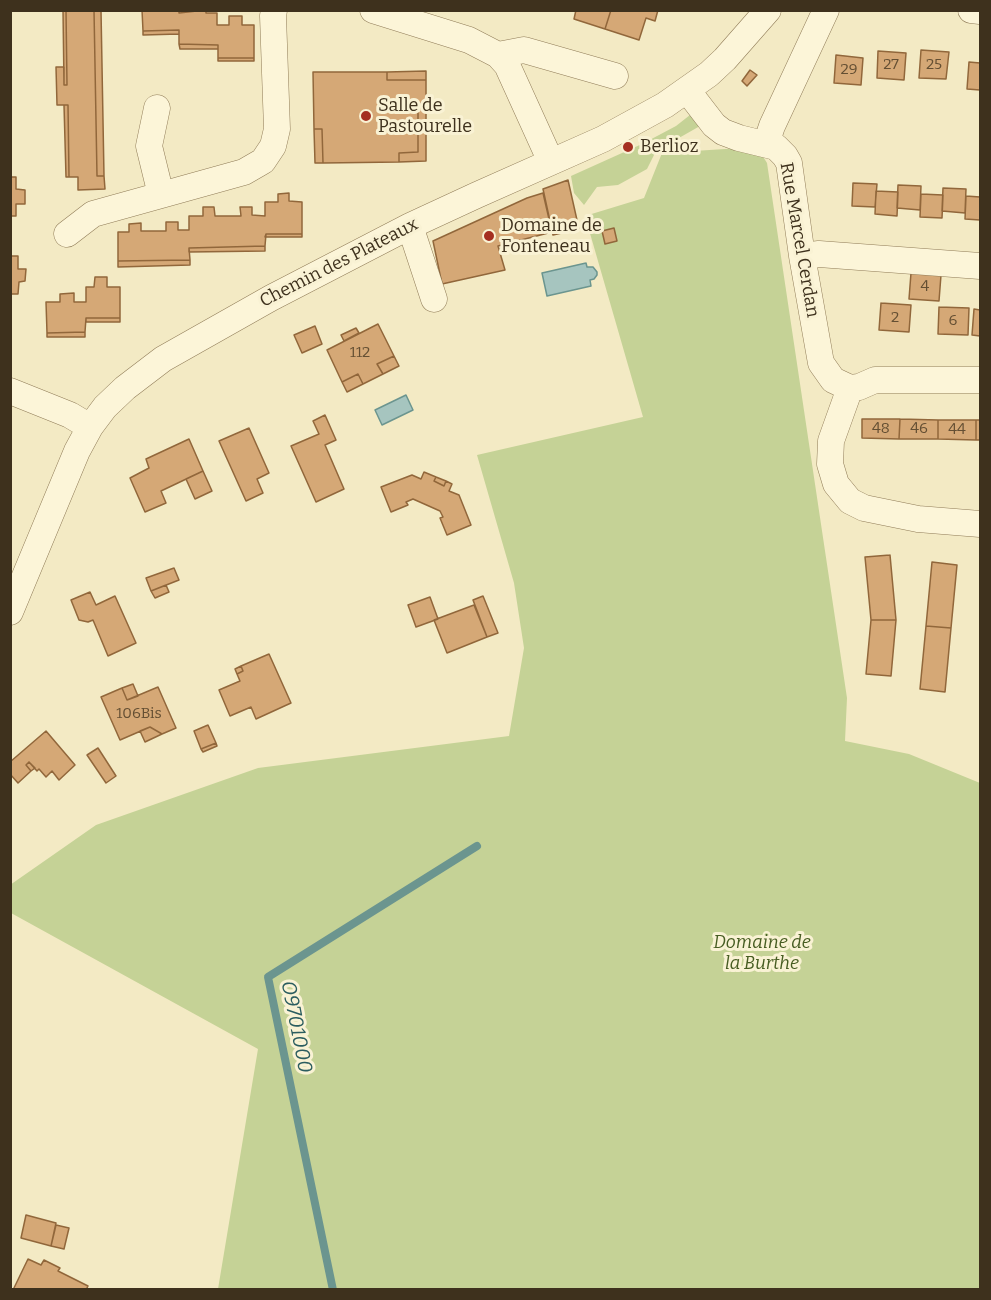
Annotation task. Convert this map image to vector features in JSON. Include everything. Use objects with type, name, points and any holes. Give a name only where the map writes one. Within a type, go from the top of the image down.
[{"type":"street","points":[[67,234],[93,214],[244,172],[263,161],[273,146],[277,129],[274,10]]},
{"type":"street","points":[[373,10],[470,40],[498,55],[507,65],[550,162]]},
{"type":"street","name":"Chemin des Plateaux","points":[[10,612],[69,470],[90,427],[105,406],[125,388],[163,359],[271,298],[410,226],[603,139],[665,105],[709,74],[768,10]]},
{"type":"street","points":[[766,144],[772,126],[826,10]]},
{"type":"street","points":[[971,10],[981,11]]},
{"type":"street","points":[[498,55],[524,50],[615,76]]},
{"type":"street","name":"Rue Marcel Cerdan","points":[[687,90],[714,125],[723,132],[776,147],[789,163],[802,256],[821,363],[833,380],[876,397],[981,398]]},
{"type":"street","points":[[157,108],[149,146],[161,195]]},
{"type":"street","points":[[410,226],[434,299]]},
{"type":"street","points":[[802,256],[819,254],[981,266]]},
{"type":"street","points":[[981,381],[875,380],[855,388],[831,441],[830,464],[836,484],[850,501],[864,508],[918,519],[981,524]]},
{"type":"street","points":[[10,392],[70,415],[90,427]]},
{"type":"green space","points":[[690,115],[700,126],[656,151],[647,169],[618,185],[597,187],[584,205],[574,193],[571,176],[642,144],[676,126]]},
{"type":"green space","name":"Domaine de la Burthe","points":[[757,147],[767,163],[847,698],[845,741],[909,754],[980,783],[980,1289],[218,1289],[258,1049],[11,913],[10,885],[96,825],[258,768],[509,736],[524,648],[514,583],[477,455],[643,417],[585,216],[644,198],[662,153]]},
{"type":"water","points":[[586,263],[587,267],[593,267],[597,272],[594,279],[590,280],[591,286],[547,296],[542,273]]},
{"type":"water","points":[[406,395],[413,410],[382,425],[375,410]]},
{"type":"building","points":[[63,10],[66,10],[67,85],[64,85]]},
{"type":"building","points":[[66,10],[94,10],[97,176],[104,176],[105,189],[78,190],[78,177],[69,177],[68,105],[57,105],[56,67],[64,67],[64,85],[67,85]]},
{"type":"building","points":[[94,10],[101,10],[104,176],[97,176]]},
{"type":"building","points":[[142,10],[179,10],[179,13],[206,10],[206,13],[217,13],[217,25],[229,25],[229,16],[242,16],[242,25],[254,25],[254,58],[218,58],[218,45],[179,44],[179,30],[143,31]]},
{"type":"building","points":[[576,10],[611,10],[605,29],[574,19]]},
{"type":"building","points":[[611,10],[658,10],[655,21],[646,18],[639,40],[605,29]]},
{"type":"building","points":[[179,30],[179,34],[143,35],[143,31]]},
{"type":"building","points":[[179,44],[218,45],[218,49],[180,49]]},
{"type":"building","points":[[921,50],[949,52],[946,79],[919,78]]},
{"type":"building","points":[[878,51],[906,53],[904,80],[877,78]]},
{"type":"building","points":[[836,55],[863,58],[861,85],[834,83]]},
{"type":"building","points":[[218,58],[254,58],[254,61],[218,61]]},
{"type":"building","points":[[969,62],[980,63],[980,90],[967,89]]},
{"type":"building","points":[[750,70],[757,75],[747,86],[742,81]]},
{"type":"building","points":[[426,71],[426,80],[387,80],[387,72]]},
{"type":"building","name":"Salle de Pastourelle","points":[[313,72],[387,72],[387,80],[426,80],[426,103],[418,103],[418,152],[399,153],[399,162],[323,163],[322,129],[314,129]]},
{"type":"building","points":[[418,103],[426,103],[426,161],[399,162],[399,153],[418,152]]},
{"type":"building","points":[[64,105],[68,105],[69,177],[66,177]]},
{"type":"building","points":[[314,129],[322,129],[323,163],[315,163]]},
{"type":"building","points":[[10,177],[16,177],[16,189],[25,190],[25,204],[16,204],[16,216],[10,216]]},
{"type":"building","points":[[568,180],[579,229],[553,235],[543,189]]},
{"type":"building","points":[[853,183],[877,184],[875,207],[852,206]]},
{"type":"building","points":[[898,185],[921,186],[920,210],[897,208]]},
{"type":"building","points":[[943,188],[966,189],[965,213],[942,211]]},
{"type":"building","points":[[876,191],[898,192],[897,216],[875,214]]},
{"type":"building","points":[[289,193],[289,201],[302,202],[302,234],[266,234],[265,246],[189,248],[190,260],[118,261],[118,232],[129,232],[129,224],[141,223],[141,231],[166,231],[166,222],[178,222],[178,230],[189,230],[189,216],[203,216],[203,207],[214,207],[215,216],[241,216],[240,207],[252,207],[252,215],[265,216],[265,202],[278,202],[278,194]]},
{"type":"building","name":"Domaine de Fonteneau","points":[[543,193],[552,232],[498,246],[505,270],[442,284],[433,241],[527,198]]},
{"type":"building","points":[[921,194],[943,195],[942,218],[920,217]]},
{"type":"building","points":[[966,196],[980,197],[980,220],[965,219]]},
{"type":"building","points":[[614,228],[617,241],[605,244],[602,231]]},
{"type":"building","points":[[266,234],[302,234],[302,237],[265,237]]},
{"type":"building","points":[[265,246],[265,251],[189,252],[189,248]]},
{"type":"building","points":[[10,256],[18,256],[18,269],[26,269],[25,281],[19,282],[18,294],[10,294]]},
{"type":"building","points":[[190,260],[190,265],[118,267],[118,261]]},
{"type":"building","points":[[911,273],[941,275],[939,301],[909,299]]},
{"type":"building","points":[[95,277],[107,277],[107,287],[120,287],[120,318],[86,318],[85,332],[47,333],[46,302],[60,302],[60,294],[74,293],[74,302],[86,302],[86,287],[94,287]]},
{"type":"building","points":[[881,303],[911,305],[909,332],[879,330]]},
{"type":"building","points":[[939,307],[969,308],[968,335],[938,334]]},
{"type":"building","points":[[974,309],[980,310],[980,336],[972,335]]},
{"type":"building","points":[[86,318],[120,318],[120,322],[86,322]]},
{"type":"building","points":[[378,324],[394,356],[377,364],[383,374],[363,384],[358,374],[342,382],[327,350]]},
{"type":"building","points":[[315,326],[322,344],[302,353],[294,335]]},
{"type":"building","points":[[356,328],[359,333],[344,341],[341,335]]},
{"type":"building","points":[[85,332],[85,337],[47,337],[47,333]]},
{"type":"building","points":[[394,356],[399,366],[383,374],[377,364]]},
{"type":"building","points":[[358,374],[363,384],[347,392],[342,382]]},
{"type":"building","points":[[325,415],[336,440],[325,445],[344,489],[316,502],[291,446],[319,434],[313,421]]},
{"type":"building","points":[[862,419],[900,419],[899,439],[862,438]]},
{"type":"building","points":[[900,419],[938,420],[938,439],[899,439]]},
{"type":"building","points":[[938,420],[976,420],[976,440],[938,439]]},
{"type":"building","points":[[976,420],[980,420],[980,440],[976,440]]},
{"type":"building","points":[[249,428],[269,473],[257,479],[263,493],[246,501],[219,441]]},
{"type":"building","points":[[189,439],[203,471],[161,491],[166,503],[145,512],[130,478],[149,468],[146,459]]},
{"type":"building","points":[[203,471],[212,491],[195,499],[186,479]]},
{"type":"building","points":[[424,472],[436,477],[434,481],[444,486],[446,481],[452,484],[449,491],[459,495],[471,525],[447,535],[440,518],[443,517],[440,511],[413,499],[406,502],[408,505],[391,512],[381,487],[412,475],[421,479]]},
{"type":"building","points":[[436,477],[446,481],[444,486],[434,481]]},
{"type":"building","points":[[890,555],[896,620],[871,620],[865,557]]},
{"type":"building","points":[[932,562],[957,565],[951,628],[926,626]]},
{"type":"building","points":[[174,568],[179,580],[151,591],[146,578]]},
{"type":"building","points":[[166,585],[169,592],[155,598],[151,591]]},
{"type":"building","points":[[90,592],[96,605],[115,596],[136,643],[108,656],[93,620],[88,622],[79,620],[71,600]]},
{"type":"building","points":[[483,596],[498,633],[487,637],[473,600]]},
{"type":"building","points":[[430,597],[438,619],[416,627],[408,605]]},
{"type":"building","points":[[474,605],[487,637],[447,653],[434,620]]},
{"type":"building","points":[[871,620],[896,620],[891,676],[866,674]]},
{"type":"building","points":[[926,626],[951,628],[945,692],[920,689]]},
{"type":"building","points":[[269,654],[291,703],[256,719],[251,707],[230,716],[219,690],[240,681],[237,674],[243,671],[241,666]]},
{"type":"building","points":[[241,666],[243,671],[237,674],[235,669]]},
{"type":"building","points":[[133,684],[138,696],[127,700],[122,688]]},
{"type":"building","points":[[158,687],[176,728],[162,734],[150,727],[120,740],[101,697],[122,688],[127,700]]},
{"type":"building","points":[[208,725],[216,743],[201,749],[194,731]]},
{"type":"building","points":[[150,727],[162,734],[145,742],[140,731]]},
{"type":"building","points":[[46,731],[75,765],[59,780],[52,771],[46,777],[29,762],[26,765],[31,771],[18,783],[10,774],[10,762]]},
{"type":"building","points":[[216,743],[217,746],[203,752],[201,749]]},
{"type":"building","points":[[98,748],[116,776],[106,783],[87,755]]},
{"type":"building","points":[[29,762],[35,768],[31,771],[26,765]]},
{"type":"building","points":[[26,1215],[56,1223],[51,1246],[21,1238]]},
{"type":"building","points":[[56,1225],[69,1228],[64,1249],[51,1246]]},
{"type":"building","points":[[28,1259],[41,1265],[44,1260],[60,1268],[58,1271],[88,1286],[86,1290],[13,1290]]},
{"type":"waterway","name":"O9701000","points":[[333,1290],[268,977],[477,846]]},
{"type":"place","name":"Salle de Pastourelle","points":[[366,116]]},
{"type":"place","name":"Berlioz","points":[[628,147]]},
{"type":"place","name":"Domaine de Fonteneau","points":[[489,236]]}]
